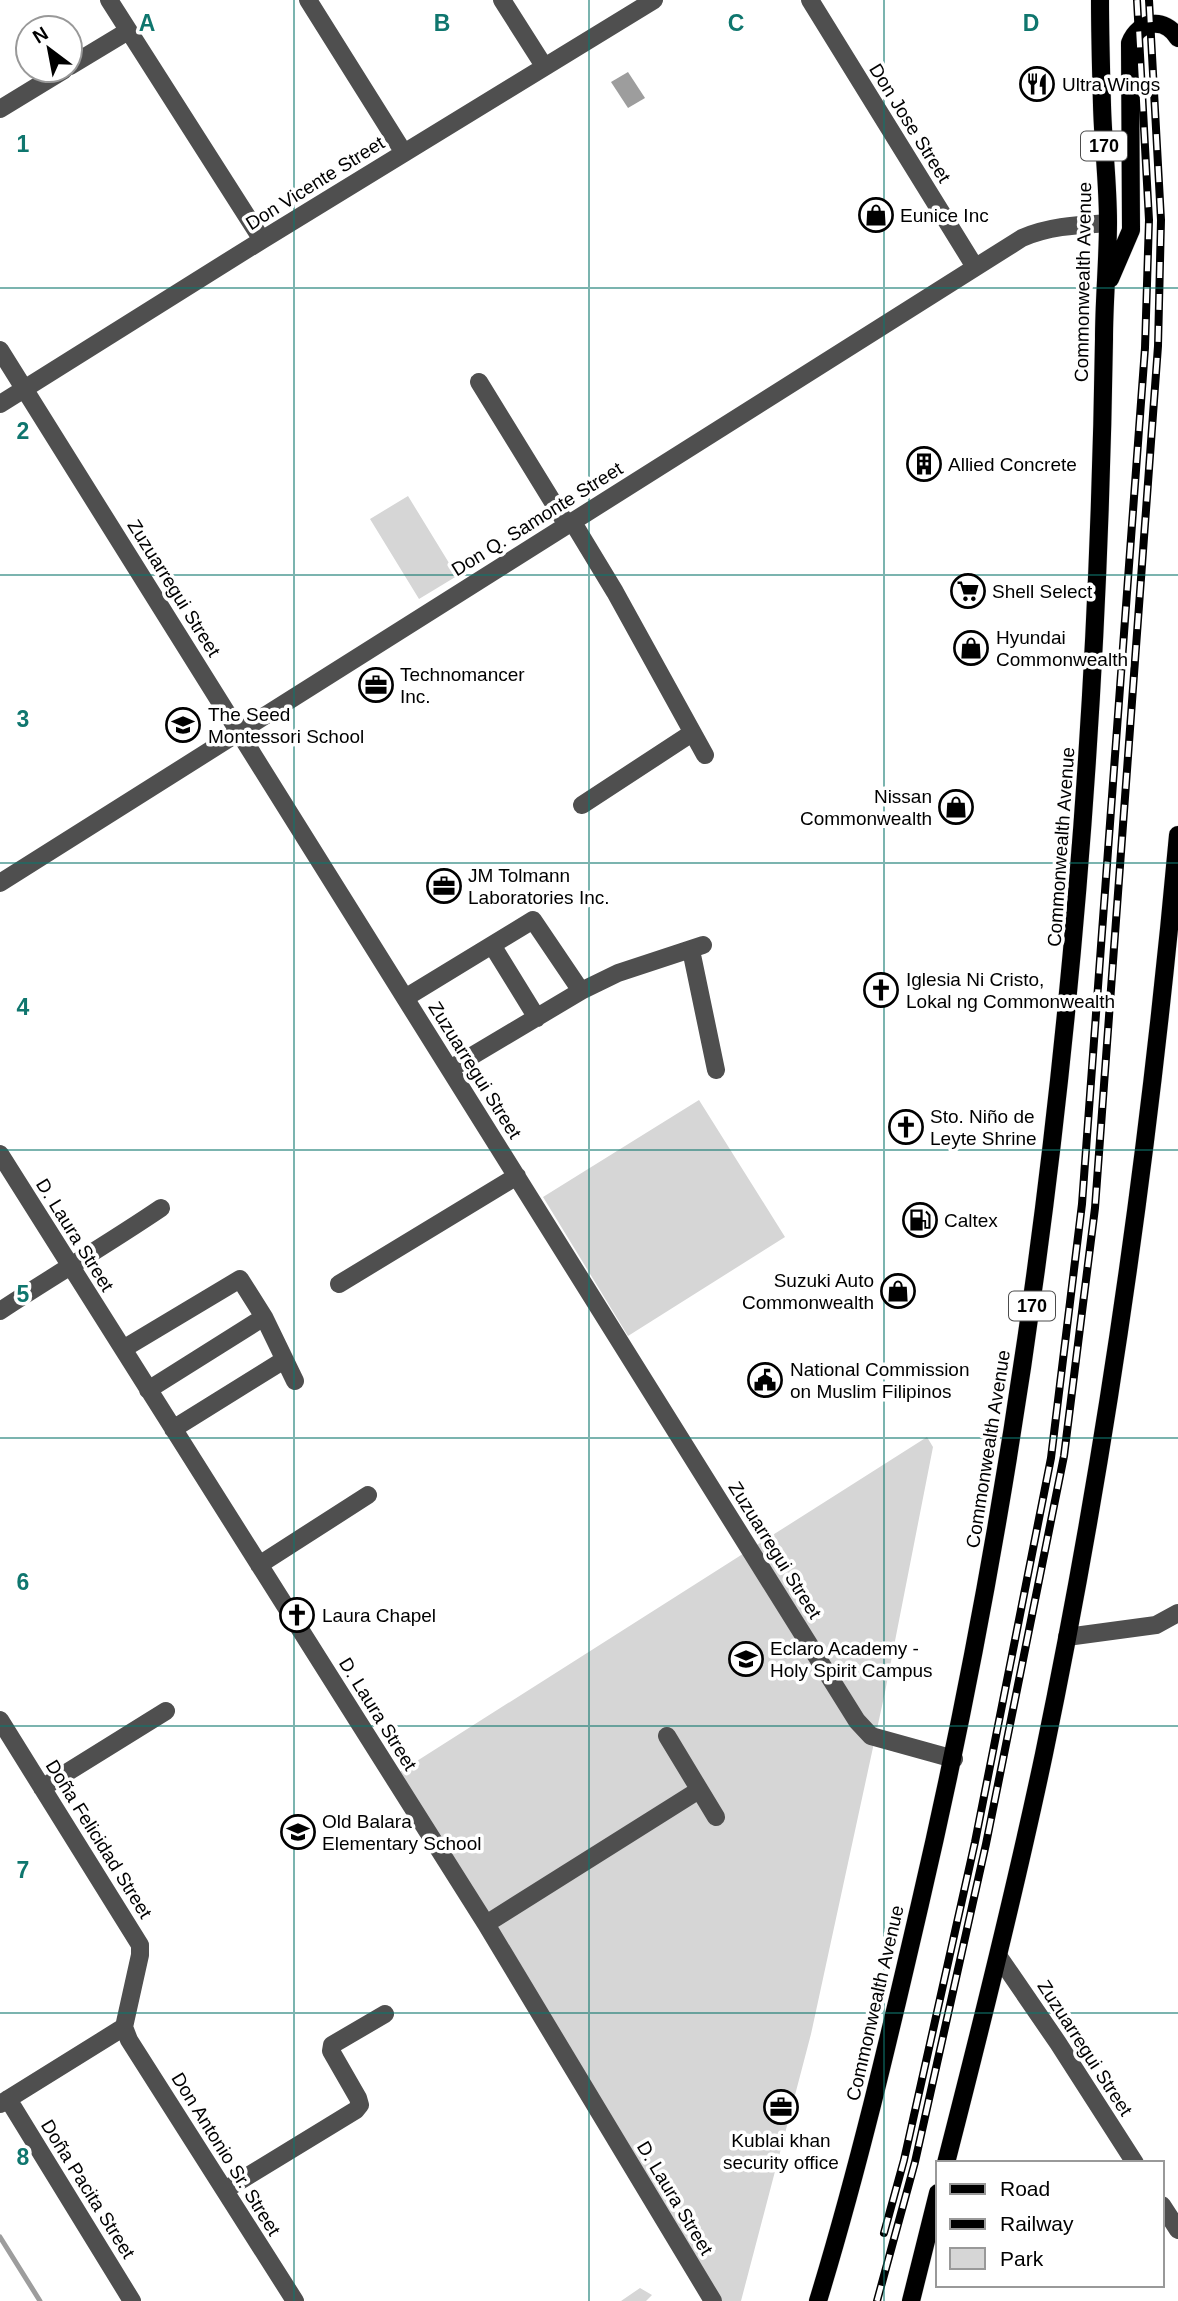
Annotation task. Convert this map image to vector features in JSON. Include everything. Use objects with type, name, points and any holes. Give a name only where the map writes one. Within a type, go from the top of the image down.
[{"type":"main road","name":"Commonwealth Avenue","points":[[818,2301],[873,2105],[954,1759],[1002,1500],[1044,1222],[1066,1035],[1095,649],[1108,223],[1100,0]]},
{"type":"main road","points":[[1104,292],[1131,229],[1130,43],[1138,29],[1153,23],[1167,26],[1178,38]]},
{"type":"main road","points":[[947,2161],[999,1957],[1043,1757],[1109,1401],[1139,1195],[1178,835]]},
{"type":"main road","points":[[911,2301],[936,2201]]},
{"type":"street","points":[[109,0],[262,240]]},
{"type":"street","points":[[308,0],[404,153]]},
{"type":"street","points":[[502,0],[544,66]]},
{"type":"street","name":"Don Vicente Street","points":[[0,404],[654,0]]},
{"type":"street","name":"Don Jose Street","points":[[810,0],[975,267]]},
{"type":"street","points":[[84,58],[128,31]]},
{"type":"street","points":[[0,109],[41,84]]},
{"type":"street","name":"Don Q. Samonte Street","points":[[0,883],[1022,238],[1060,226],[1108,223]]},
{"type":"street","name":"Zuzuarregui Street","points":[[0,350],[857,1721],[871,1736],[954,1759]]},
{"type":"street","points":[[479,383],[615,592],[705,755]]},
{"type":"street","points":[[582,805],[692,733]]},
{"type":"street","points":[[405,998],[533,920],[581,991]]},
{"type":"street","points":[[492,945],[537,1018]]},
{"type":"street","points":[[450,1069],[581,991],[618,973],[697,948],[716,1069]]},
{"type":"street","name":"D. Laura Street","points":[[0,1154],[486,1924],[713,2301]]},
{"type":"street","points":[[339,1284],[517,1176]]},
{"type":"street","points":[[0,1311],[161,1208]]},
{"type":"street","points":[[122,1349],[240,1279],[264,1317],[295,1381]]},
{"type":"street","points":[[148,1390],[264,1317]]},
{"type":"street","points":[[173,1429],[284,1360]]},
{"type":"street","points":[[259,1564],[368,1495]]},
{"type":"street","points":[[1067,1637],[1156,1625],[1178,1613]]},
{"type":"street","points":[[42,1788],[166,1711]]},
{"type":"street","name":"Doña Felicidad Street","points":[[0,1720],[140,1945],[141,1955],[124,2027]]},
{"type":"street","points":[[667,1736],[716,1817]]},
{"type":"street","points":[[486,1924],[699,1790]]},
{"type":"street","name":"Zuzuarregui Street","points":[[999,1957],[1134,2161]]},
{"type":"street","points":[[225,2190],[360,2105],[331,2051],[332,2045],[385,2014]]},
{"type":"street","points":[[4,2102],[124,2027]]},
{"type":"street","name":"Don Antonio Sr. Street","points":[[124,2027],[295,2301]]},
{"type":"street","name":"Doña Pacita Street","points":[[4,2102],[132,2301]]},
{"type":"street","points":[[1164,2208],[1178,2230]]},
{"type":"green space","points":[[408,496],[457,576],[419,599],[370,519]]},
{"type":"green space","points":[[699,1100],[785,1237],[628,1336],[543,1197]]},
{"type":"green space","points":[[927,1437],[933,1447],[885,1692],[811,2034],[741,2301],[720,2301],[398,1773]]},
{"type":"green space","points":[[640,2288],[652,2295],[646,2301],[621,2301]]},
{"type":"shaded area","points":[[628,72],[645,98],[628,108],[611,82]]},
{"type":"waterway","points":[[0,2237],[40,2301]]},
{"type":"railway","points":[[884,2233],[904,2160],[975,1842],[1051,1458],[1082,1204],[1145,348],[1149,220],[1137,0]]},
{"type":"railway","points":[[877,2301],[915,2162],[986,1844],[1064,1456],[1095,1208],[1158,346],[1161,220],[1149,0]]},
{"type":"place","name":"Ultra Wings","points":[[1037,84]]},
{"type":"place","name":"Eunice Inc","points":[[876,215]]},
{"type":"place","name":"Allied Concrete","points":[[924,464]]},
{"type":"place","name":"Shell Select","points":[[968,591]]},
{"type":"place","name":"Hyundai Commonwealth","points":[[971,648]]},
{"type":"place","name":"Technomancer Inc.","points":[[376,685]]},
{"type":"place","name":"The Seed Montessori School","points":[[183,725]]},
{"type":"place","name":"Nissan Commonwealth","points":[[956,807]]},
{"type":"place","name":"JM Tolmann Laboratories Inc.","points":[[444,886]]},
{"type":"place","name":"Iglesia Ni Cristo, Lokal ng Commonwealth","points":[[881,990]]},
{"type":"place","name":"Sto. Niño de Leyte Shrine","points":[[906,1127]]},
{"type":"place","name":"Caltex","points":[[920,1220]]},
{"type":"place","name":"Suzuki Auto Commonwealth","points":[[898,1291]]},
{"type":"place","name":"National Commission on Muslim Filipinos","points":[[765,1380]]},
{"type":"place","name":"Laura Chapel","points":[[297,1615]]},
{"type":"place","name":"Eclaro Academy - Holy Spirit Campus","points":[[746,1659]]},
{"type":"place","name":"Old Balara Elementary School","points":[[298,1832]]},
{"type":"place","name":"Kublai khan security office","points":[[781,2107]]}]
